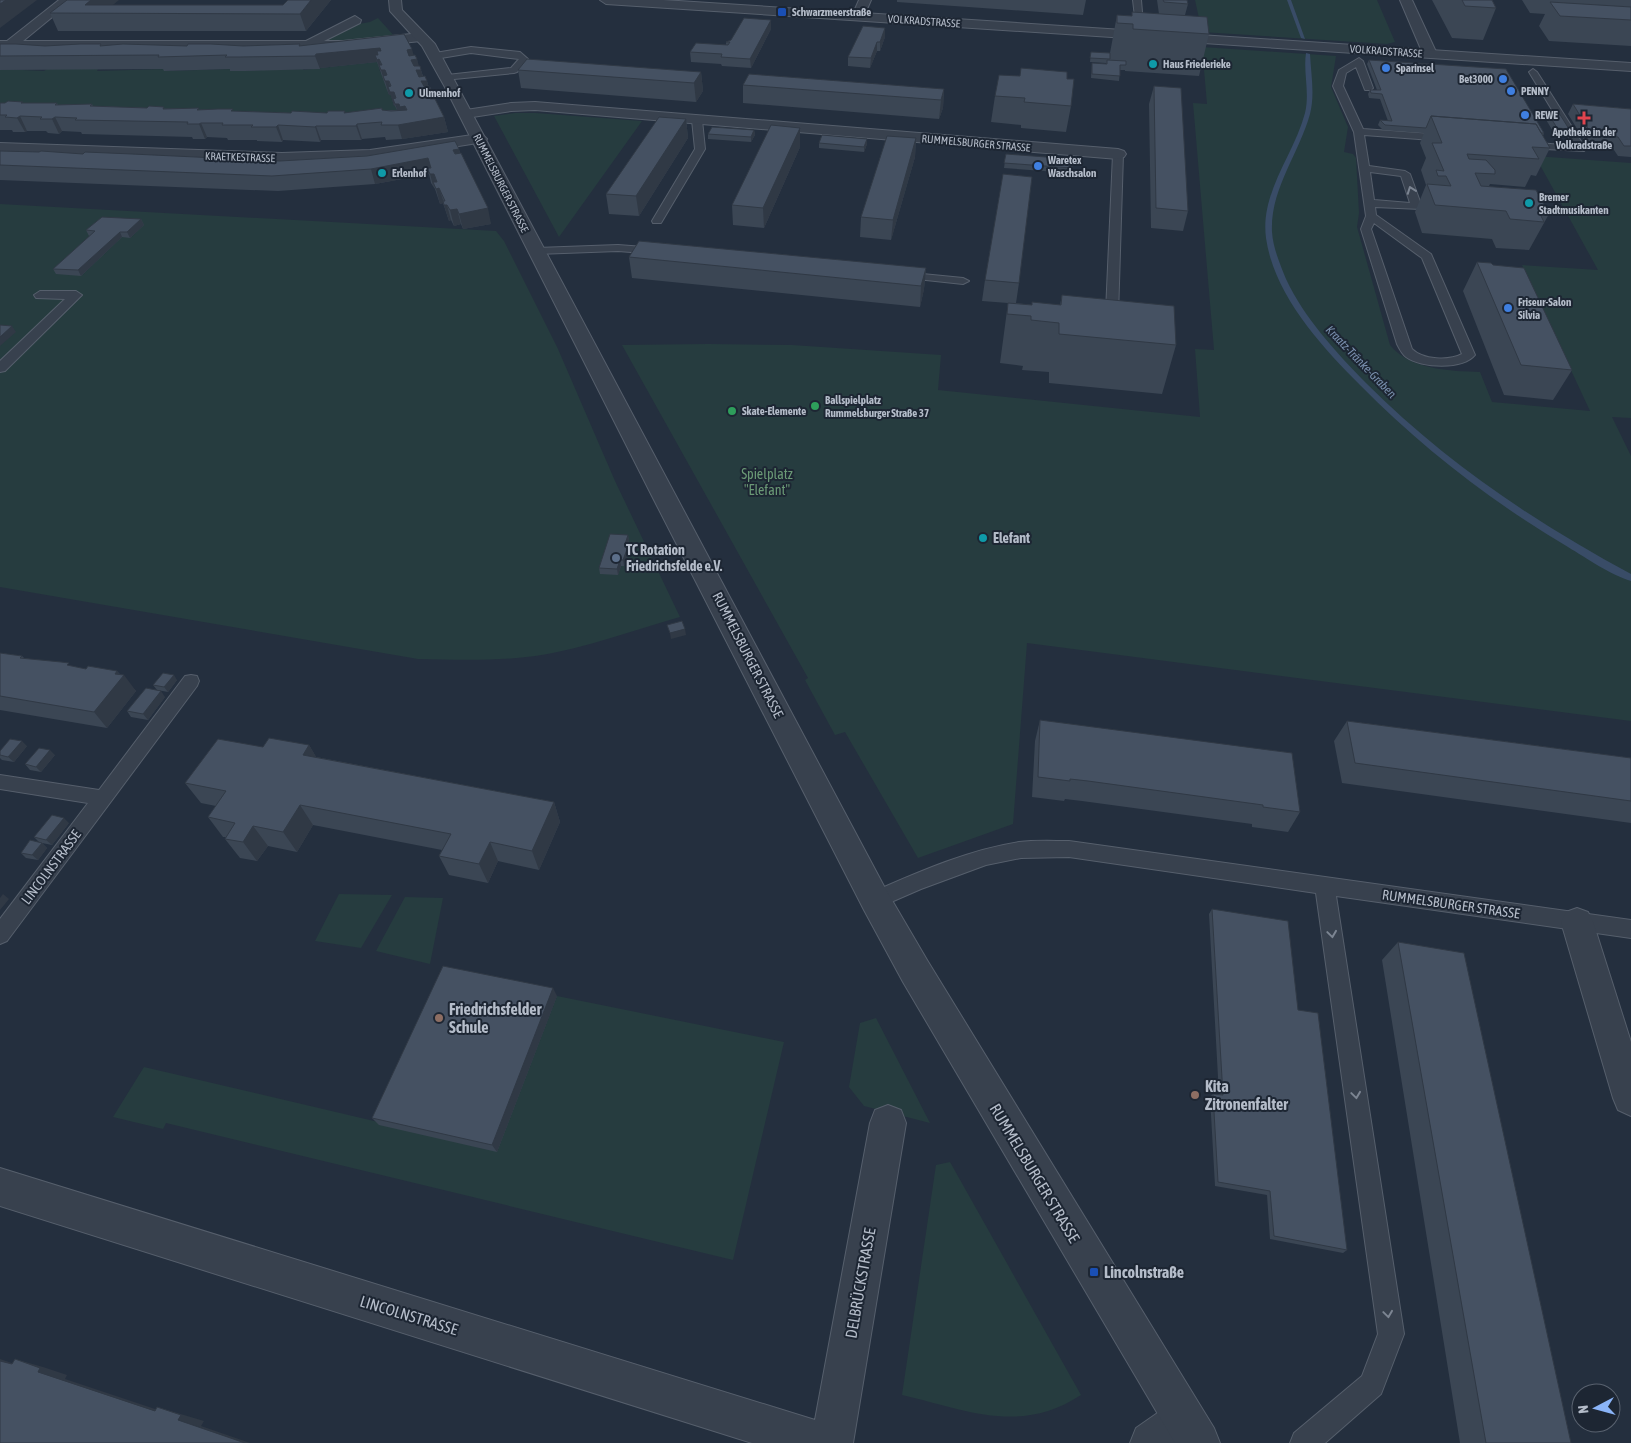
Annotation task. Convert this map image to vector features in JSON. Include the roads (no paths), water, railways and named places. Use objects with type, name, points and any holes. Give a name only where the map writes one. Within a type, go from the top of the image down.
[{"type":"street","points":[[5,45],[67,0]]},
{"type":"street","name":"RUMMELSBURGER STRASSE","points":[[395,0],[396,11],[421,37],[435,56],[447,78],[875,900],[915,971],[1191,1431]]},
{"type":"street","name":"VOLKRADSTRASSE","points":[[606,0],[647,1],[858,16],[1135,39],[1430,54],[1631,67]]},
{"type":"street","points":[[858,16],[865,0]]},
{"type":"street","points":[[1406,0],[1430,54]]},
{"type":"street","points":[[310,45],[355,20]]},
{"type":"street","points":[[5,45],[343,45],[421,37]]},
{"type":"street","name":"RUMMELSBURGER STRASSE","points":[[466,114],[511,107],[535,106],[1118,154]]},
{"type":"street","name":"KRAETKESTRASSE","points":[[0,148],[282,158],[370,155],[479,139]]},
{"type":"street","points":[[1577,922],[1631,1098]]},
{"type":"street","name":"DELBRÜCKSTRASSE","points":[[832,1443],[888,1123]]},
{"type":"street","name":"LINCOLNSTRASSE","points":[[0,1187],[819,1443]]},
{"type":"street","points":[[1151,1443],[1191,1431]]},
{"type":"lane","points":[[1135,39],[1136,0]]},
{"type":"lane","points":[[435,56],[471,50],[520,55],[524,59],[514,70],[447,78]]},
{"type":"lane","name":"VOLKRADSTRASSE","points":[[1368,88],[1359,61],[1342,72],[1338,86],[1359,132],[1371,216],[1366,229],[1403,344],[1410,354],[1423,359],[1454,362],[1464,360],[1469,355],[1427,256],[1371,216]]},
{"type":"lane","points":[[1513,144],[1581,149],[1533,72]]},
{"type":"lane","points":[[656,221],[700,149],[697,120]]},
{"type":"lane","points":[[1359,132],[1457,139]]},
{"type":"lane","name":"RUMMELSBURGER STRASSE","points":[[1094,316],[1112,316],[1118,154]]},
{"type":"lane","points":[[1364,168],[1405,174],[1417,207],[1369,203]]},
{"type":"lane","points":[[537,251],[618,248],[667,252]]},
{"type":"lane","points":[[892,274],[963,281]]},
{"type":"lane","points":[[0,368],[76,296],[40,294]]},
{"type":"lane","name":"LINCOLNSTRASSE","points":[[0,935],[191,681]]},
{"type":"lane","points":[[0,782],[102,798]]},
{"type":"lane","name":"RUMMELSBURGER STRASSE","points":[[875,900],[914,883],[986,857],[1021,850],[1069,848],[1631,930]]},
{"type":"lane","points":[[1304,1443],[1372,1385],[1391,1334],[1325,886]]},
{"type":"waterway","name":"Kraatz-Tränke-Graben","points":[[1289,0],[1303,38]]},
{"type":"waterway","name":"Kraatz-Tränke-Graben","points":[[1308,54],[1310,93],[1307,115],[1277,188],[1269,217],[1269,232],[1273,253],[1287,287],[1302,314],[1330,350],[1352,373],[1383,404],[1448,461],[1519,512],[1555,535],[1631,578]]},
{"type":"place","name":"Schwarzmeerstraße","points":[[782,12]]},
{"type":"place","name":"Haus Friederieke","points":[[1153,64]]},
{"type":"place","name":"Sparinsel","points":[[1386,68]]},
{"type":"place","name":"Bet3000","points":[[1503,79]]},
{"type":"place","name":"PENNY","points":[[1511,91]]},
{"type":"place","name":"Ulmenhof","points":[[409,93]]},
{"type":"place","name":"REWE","points":[[1525,115]]},
{"type":"place","name":"Apotheke in der Volkradstraße","points":[[1584,118]]},
{"type":"place","name":"Waretex Waschsalon","points":[[1038,166]]},
{"type":"place","name":"Erlenhof","points":[[382,173]]},
{"type":"place","name":"Bremer Stadtmusikanten","points":[[1529,203]]},
{"type":"place","name":"Friseur-Salon Silvia","points":[[1508,308]]},
{"type":"place","name":"Ballspielplatz Rummelsburger Straße 37","points":[[815,406]]},
{"type":"place","name":"Skate-Elemente","points":[[732,411]]},
{"type":"place","name":"Elefant","points":[[983,538]]},
{"type":"place","name":"TC Rotation Friedrichsfelde e.V.","points":[[616,558]]},
{"type":"place","name":"Friedrichsfelder Schule","points":[[439,1018]]},
{"type":"place","name":"Kita Zitronenfalter","points":[[1195,1095]]},
{"type":"place","name":"Lincolnstraße","points":[[1094,1272]]},
{"type":"park label","name":"Spielplatz \"Elefant\"","points":[[767,482]]}]
